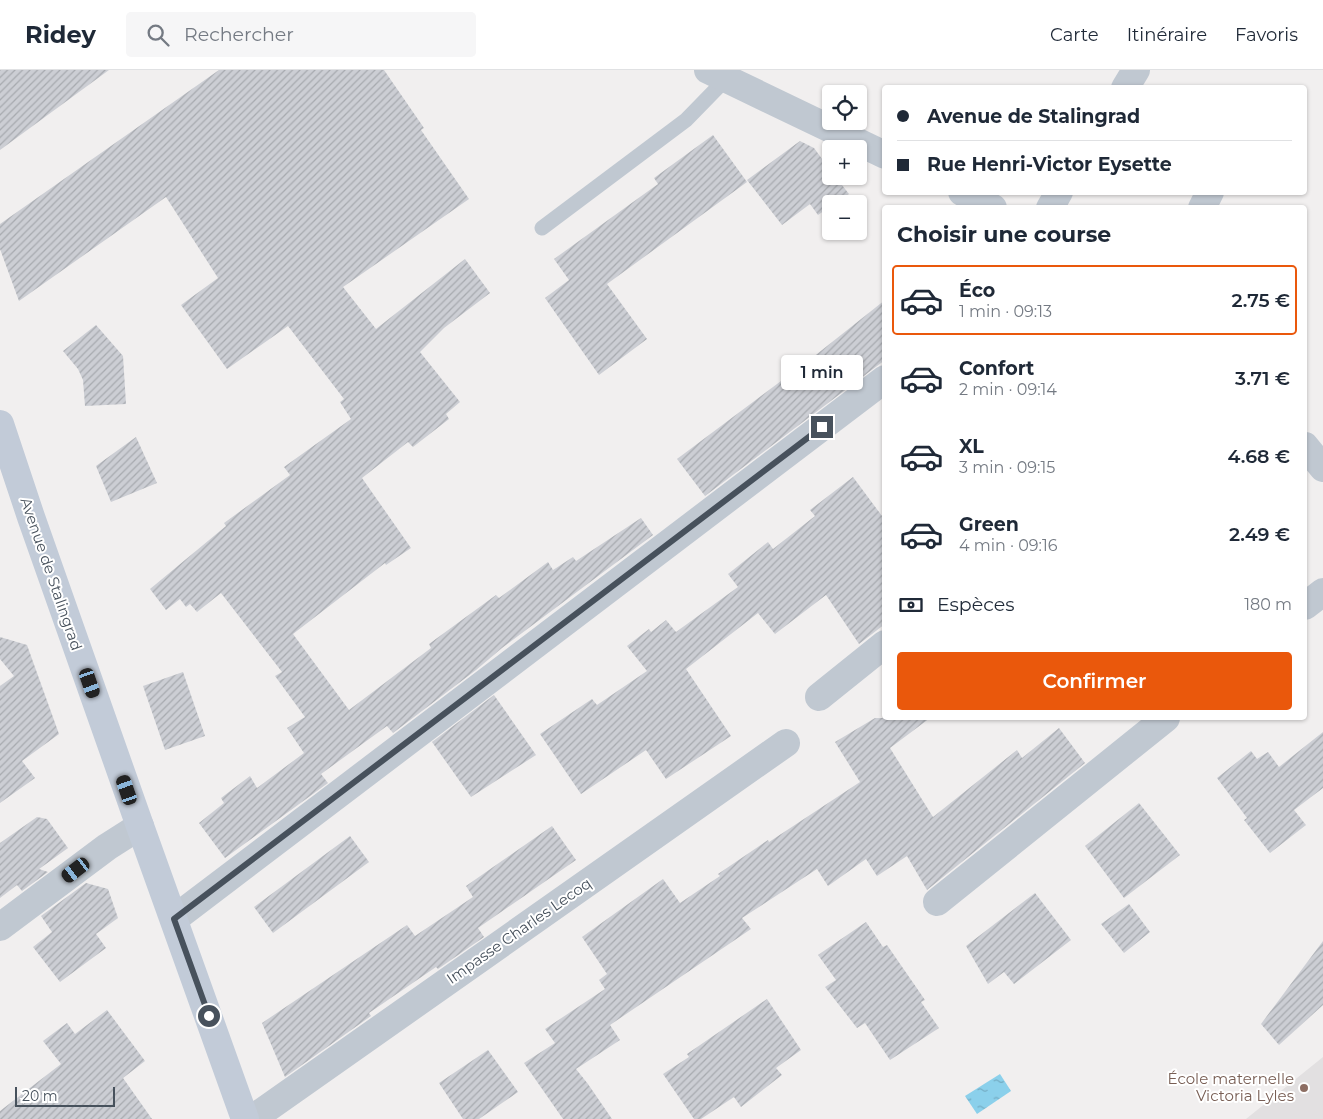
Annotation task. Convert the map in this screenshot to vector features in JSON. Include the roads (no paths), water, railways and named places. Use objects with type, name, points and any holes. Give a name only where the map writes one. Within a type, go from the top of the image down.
[{"type":"main road","name":"Avenue de Stalingrad","points":[[0,424],[31,517],[245,1119]]},
{"type":"street","points":[[1127,85],[1136,70]]},
{"type":"street","points":[[717,74],[882,154]]},
{"type":"street","points":[[968,195],[987,205]]},
{"type":"street","points":[[174,919],[882,381]]},
{"type":"street","points":[[1307,604],[1323,592]]},
{"type":"street","points":[[819,697],[882,646]]},
{"type":"street","points":[[937,902],[1164,720]]},
{"type":"street","name":"Impasse Charles Lecoq","points":[[252,1119],[786,743]]},
{"type":"street","points":[[0,927],[107,847],[140,826]]},
{"type":"lane","points":[[542,228],[686,120],[717,74]]},
{"type":"water","points":[[1000,1074],[1011,1091],[977,1114],[965,1096]]},
{"type":"place","name":"École maternelle Victoria Lyles","points":[[1304,1088]]}]
